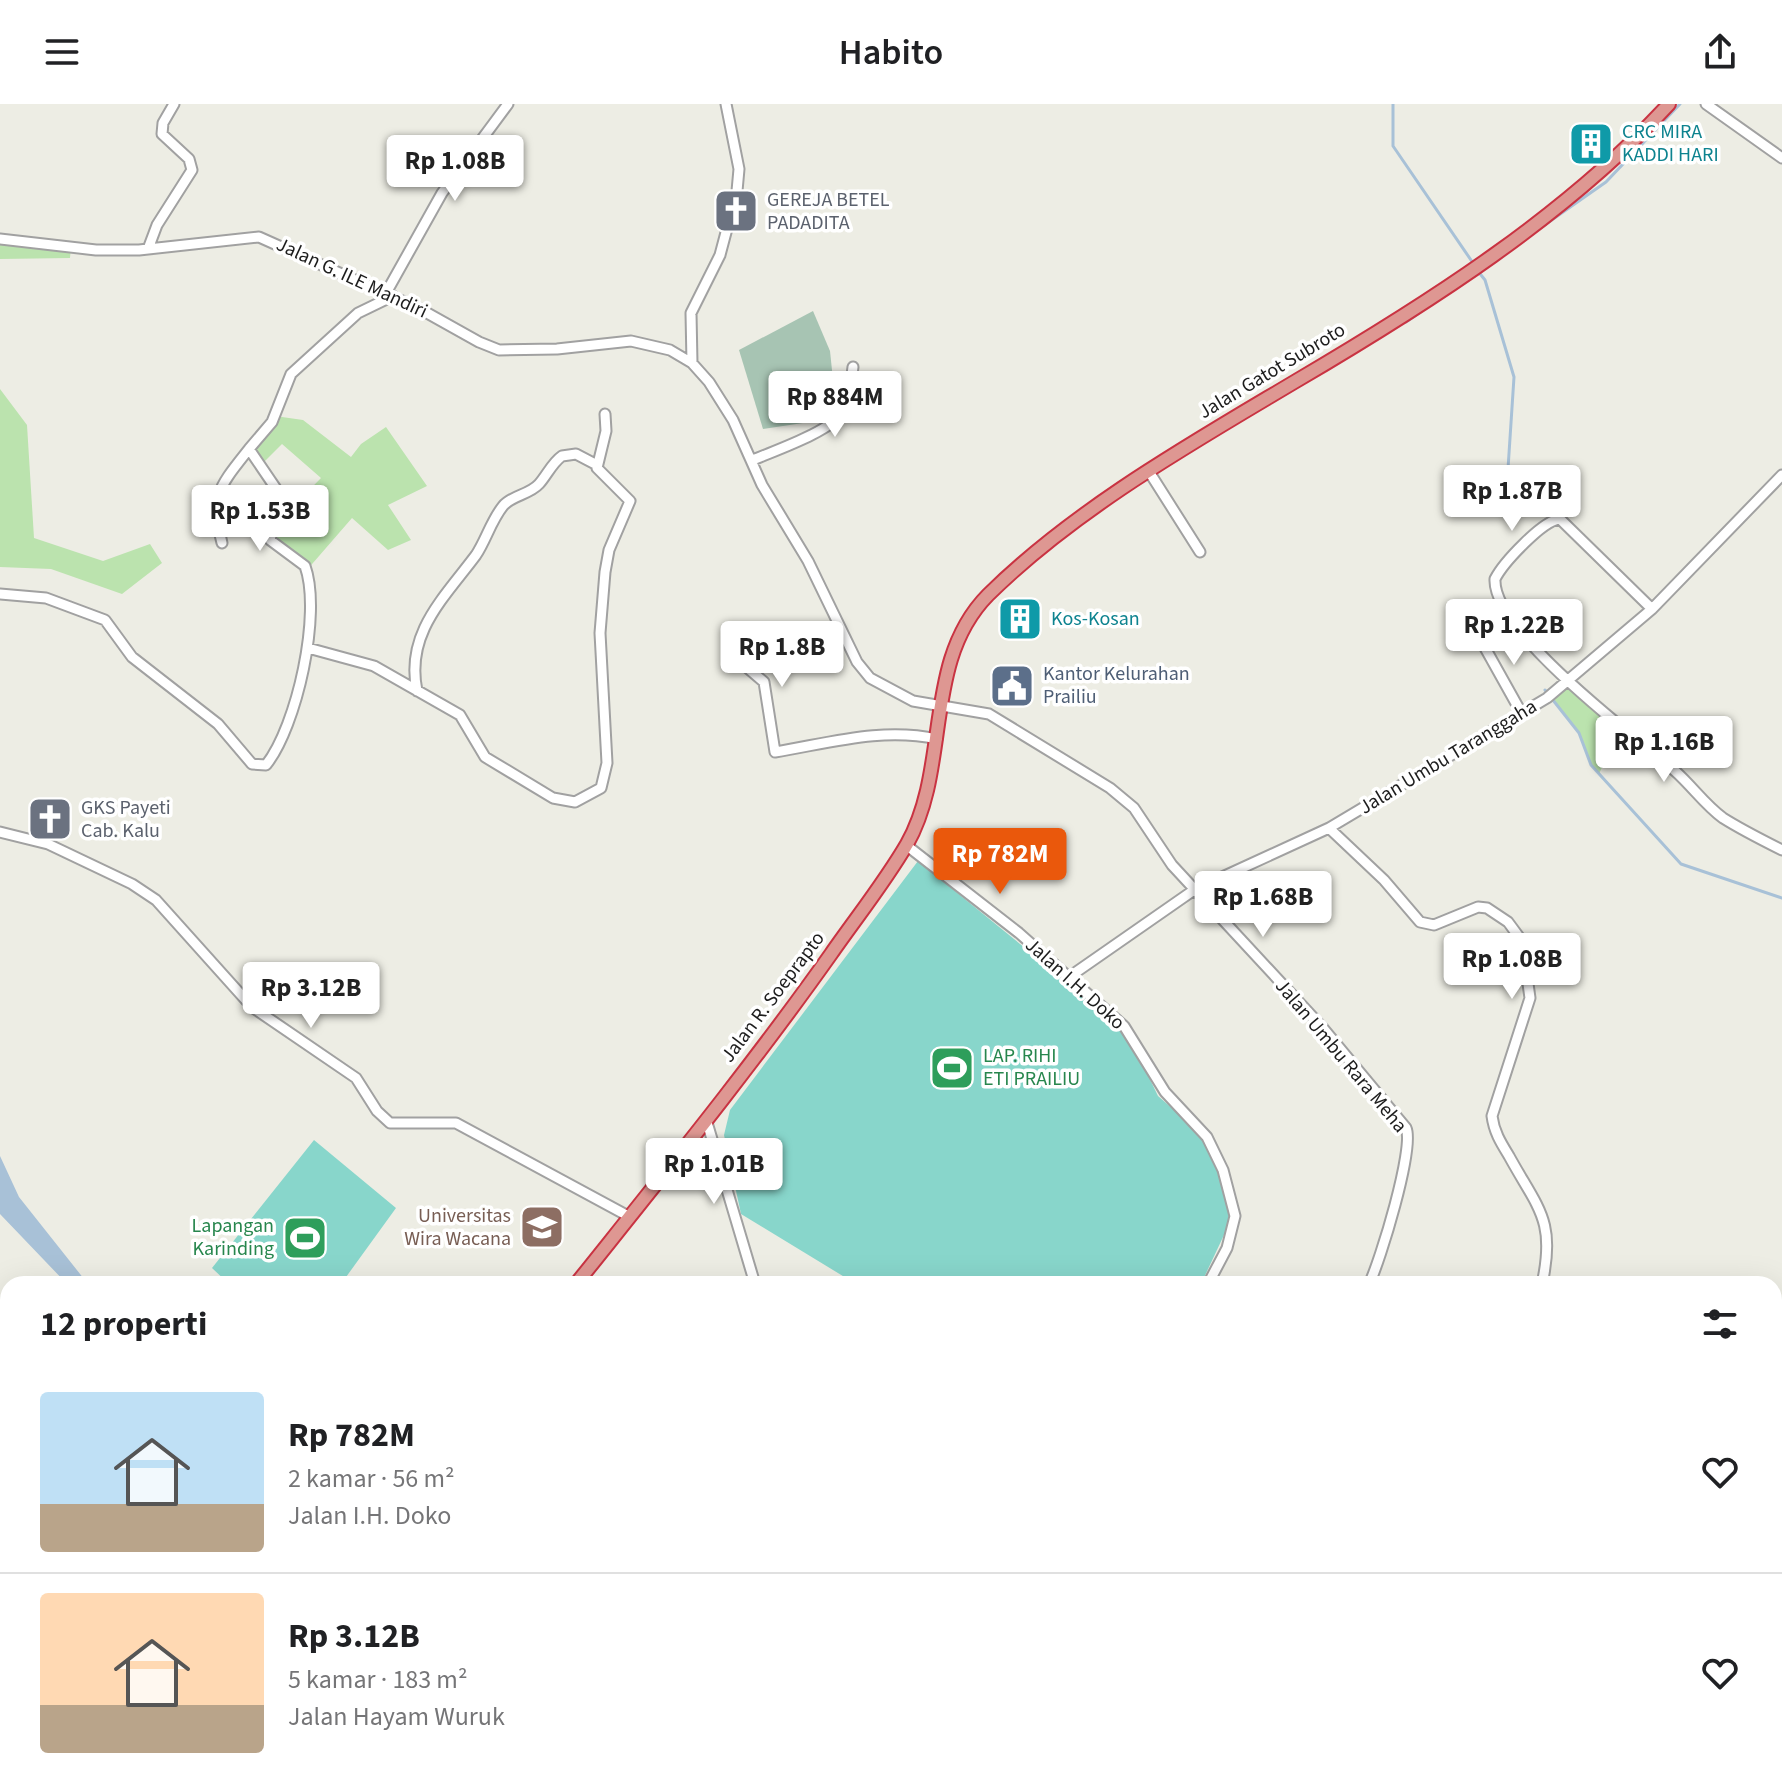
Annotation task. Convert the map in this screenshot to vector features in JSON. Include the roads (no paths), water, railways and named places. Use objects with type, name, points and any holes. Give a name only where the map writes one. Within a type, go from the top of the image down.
[{"type":"highway","name":"Jalan Gatot Subroto","points":[[941,705],[957,639],[985,598],[1034,555],[1148,470],[1315,370],[1475,266],[1588,185],[1669,104]]},
{"type":"highway","name":"Jalan R. Soeprapto","points":[[582,1276],[788,1014],[906,845],[928,795],[941,705]]},
{"type":"street","points":[[148,249],[157,225],[192,170],[189,159],[162,134],[163,123],[174,104]]},
{"type":"street","points":[[222,543],[215,508],[216,493],[272,422],[291,374],[362,310],[389,294],[442,193],[508,104]]},
{"type":"street","points":[[692,363],[691,313],[720,255],[737,191],[739,169],[726,104]]},
{"type":"street","points":[[1706,104],[1782,158]]},
{"type":"street","name":"Jalan G. ILE Mandiri","points":[[0,239],[96,250],[148,249],[259,237],[389,294],[499,350],[557,349],[631,341],[670,350],[692,363]]},
{"type":"street","name":"Jalan Umbu Rara Meha","points":[[692,363],[717,392],[753,460],[762,485],[808,561],[857,662],[870,678],[923,704],[989,714],[1110,788],[1134,808],[1172,865],[1322,1027],[1408,1131],[1391,1218],[1372,1276]]},
{"type":"street","points":[[753,460],[812,433],[841,415],[849,399],[853,367]]},
{"type":"street","points":[[308,648],[374,666],[466,720],[485,757],[553,798],[575,802],[601,788],[607,763],[600,633],[603,586],[609,550],[630,501],[599,473],[597,465],[606,431],[605,414]]},
{"type":"street","points":[[0,594],[46,598],[105,620],[132,657],[218,724],[247,759],[258,766],[270,760],[291,711],[308,648],[307,572],[302,563],[270,540],[281,496],[249,449]]},
{"type":"street","points":[[417,691],[412,669],[421,635],[437,605],[480,547],[501,508],[510,500],[532,491],[562,456],[576,454],[597,465]]},
{"type":"street","points":[[1148,470],[1200,552]]},
{"type":"street","name":"Jalan Umbu Taranggaha","points":[[1069,977],[1194,890],[1329,828],[1550,696],[1652,609],[1782,475]]},
{"type":"street","points":[[1652,609],[1569,524],[1556,519],[1499,571],[1495,579],[1496,595],[1509,619],[1569,681],[1691,785],[1721,817],[1782,850]]},
{"type":"street","points":[[1509,619],[1479,637],[1522,714]]},
{"type":"street","points":[[736,658],[764,682],[775,752],[875,734],[914,734],[937,739]]},
{"type":"street","points":[[1329,828],[1384,880],[1420,922],[1434,925],[1478,907],[1487,908],[1508,922],[1522,941],[1530,998],[1492,1116],[1496,1133],[1545,1220],[1548,1255],[1544,1276]]},
{"type":"street","points":[[0,832],[48,844],[132,884],[156,900],[252,1007],[356,1078],[377,1111],[390,1123],[456,1123],[630,1217]]},
{"type":"street","name":"Jalan I.H. Doko","points":[[906,845],[996,914],[1124,1026],[1165,1092],[1207,1137],[1219,1161],[1235,1216],[1227,1248],[1212,1276]]},
{"type":"street","points":[[706,1119],[753,1276]]},
{"type":"waterway","points":[[1393,104],[1393,146],[1473,263]]},
{"type":"waterway","points":[[1406,322],[1606,182],[1680,104]]},
{"type":"waterway","points":[[1477,270],[1485,280],[1514,377],[1507,484]]},
{"type":"waterway","points":[[1545,690],[1579,733],[1591,765],[1681,864],[1782,898]]},
{"type":"place","name":"CRC MIRA KADDI HARI","points":[[1591,144]]},
{"type":"place","name":"GEREJA BETEL PADADITA","points":[[736,211]]},
{"type":"place","name":"Kos-Kosan","points":[[1020,619]]},
{"type":"place","name":"Kantor Kelurahan Prailiu","points":[[1012,686]]},
{"type":"place","name":"GKS Payeti Cab. Kalu","points":[[50,819]]},
{"type":"place","name":"LAP. RIHI ETI PRAILIU","points":[[952,1068]]},
{"type":"place","name":"Universitas Wira Wacana","points":[[542,1227]]},
{"type":"place","name":"Lapangan Karinding","points":[[305,1238]]}]
